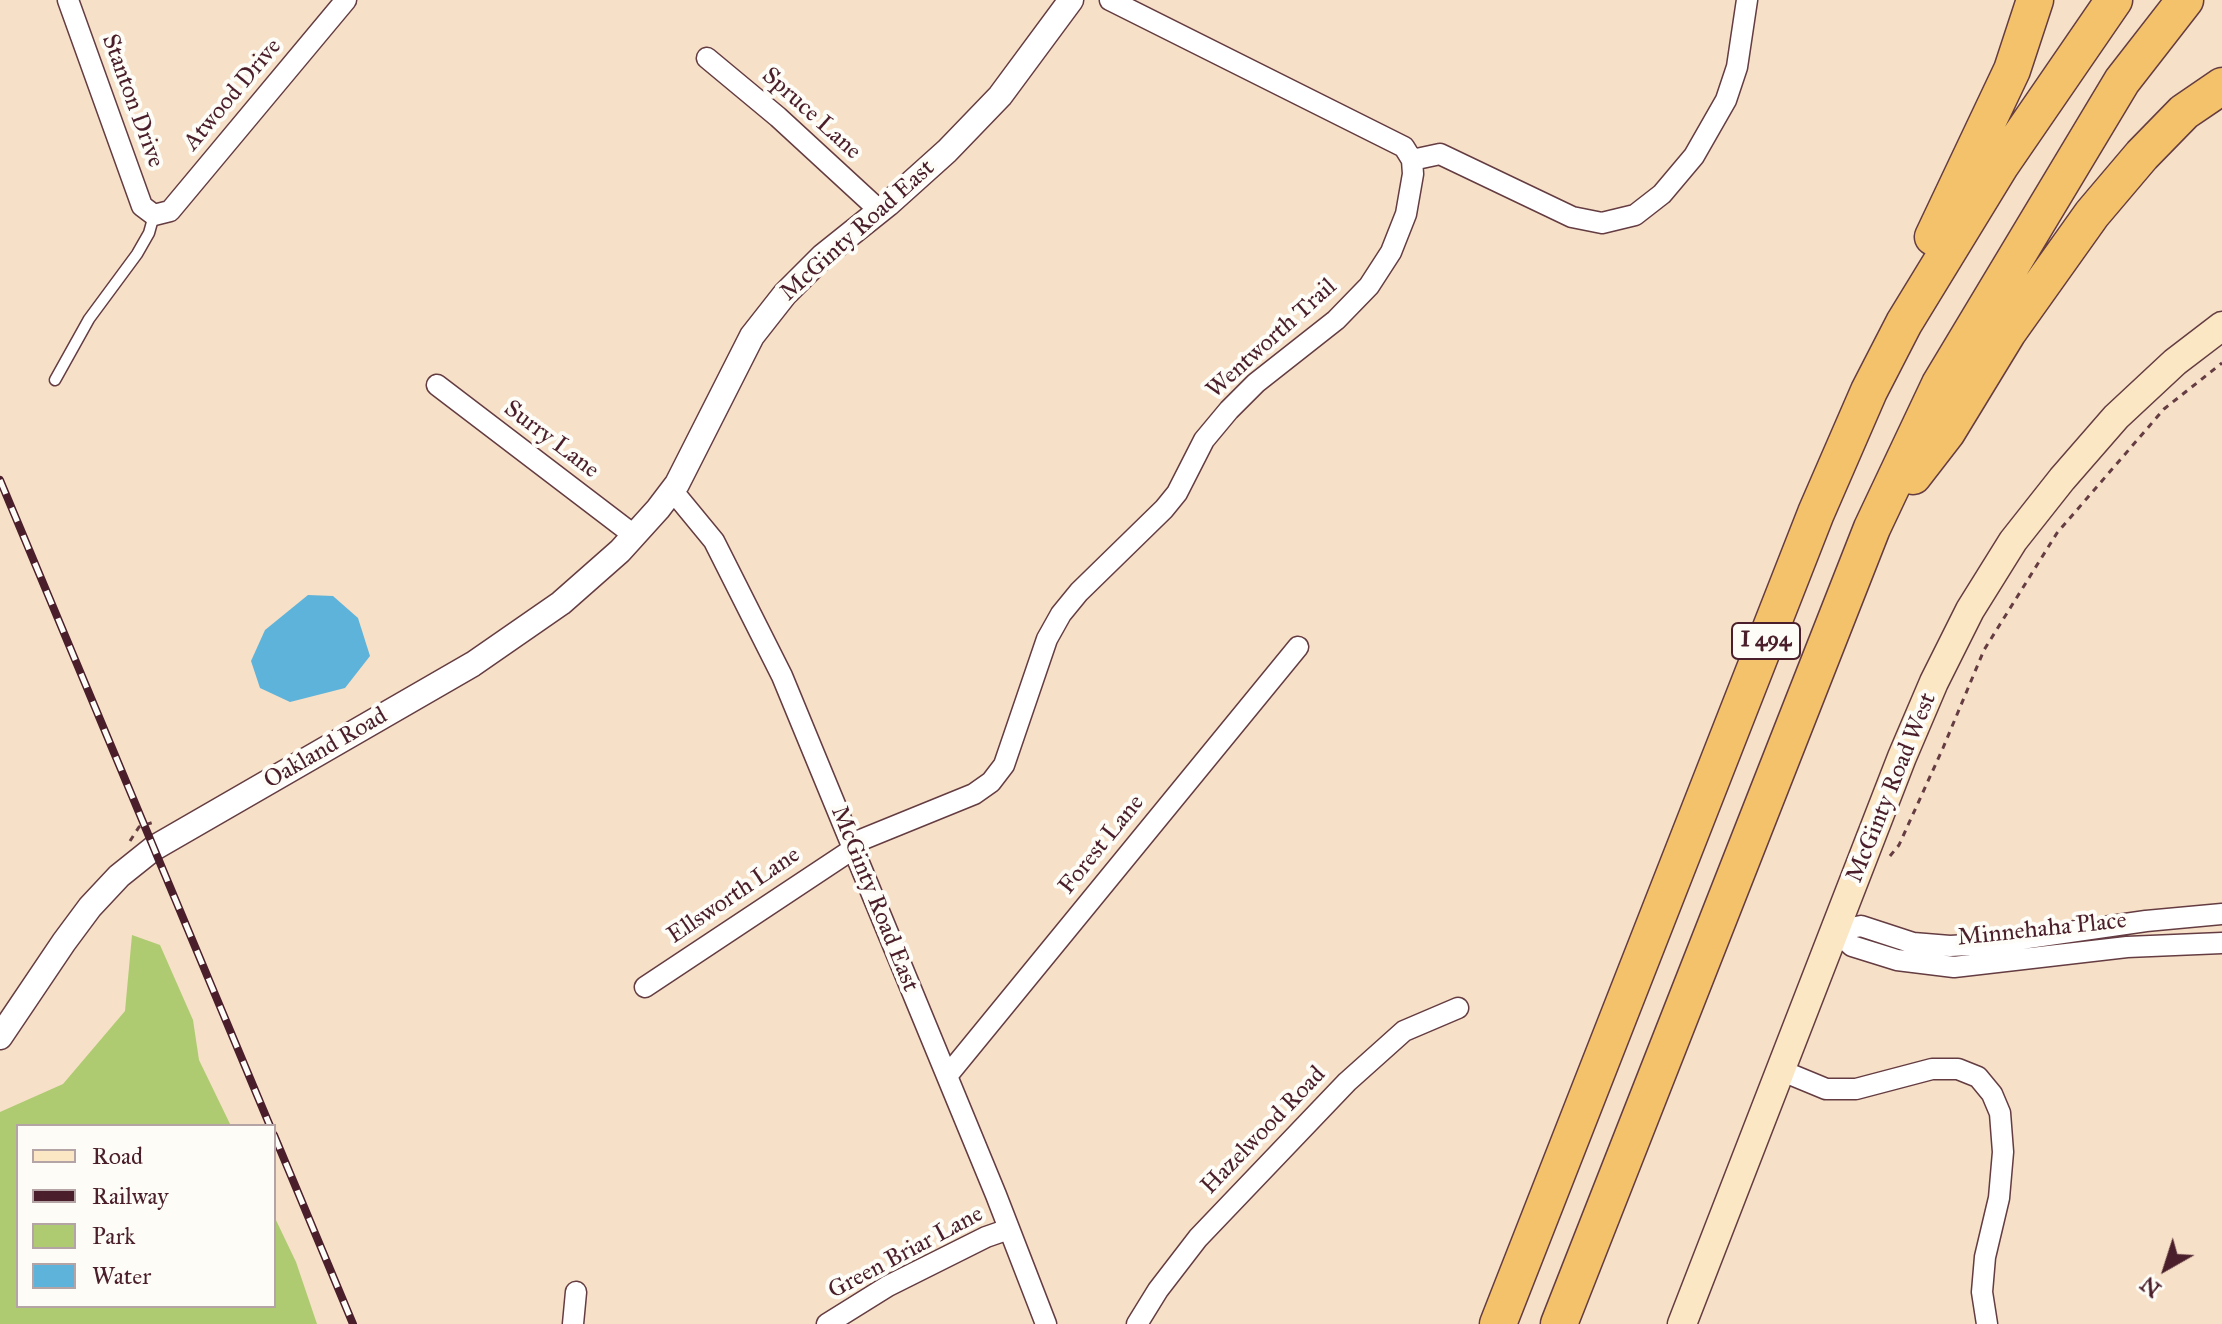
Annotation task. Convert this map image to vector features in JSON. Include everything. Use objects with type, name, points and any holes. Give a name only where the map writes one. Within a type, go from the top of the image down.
[{"type":"highway","points":[[1904,323],[1920,264],[1991,120],[2024,37],[2033,0]]},
{"type":"highway","name":"I 494","points":[[1498,1324],[1816,513],[1869,391],[1904,323],[2000,166],[2114,0]]},
{"type":"highway","name":"I 494","points":[[1559,1324],[1872,528],[1948,371],[2122,81],[2185,0]]},
{"type":"highway","points":[[1872,528],[1947,432],[2008,332],[2092,214],[2184,112],[2222,86]]},
{"type":"main road","name":"McGinty Road West","points":[[1682,1324],[1902,757],[1934,682],[1970,610],[2013,541],[2116,417],[2175,362],[2222,326]]},
{"type":"street","name":"Stanton Drive","points":[[68,0],[142,206],[154,215]]},
{"type":"street","name":"Atwood Drive","points":[[154,215],[170,211],[346,0]]},
{"type":"street","name":"McGinty Road East","points":[[1046,1324],[782,676],[714,541],[675,487],[752,336],[785,294],[823,256],[947,151],[1000,96],[1071,0]]},
{"type":"street","points":[[1110,0],[1393,141],[1404,147],[1412,160],[1440,154],[1572,217],[1602,223],[1635,215],[1662,194],[1694,156],[1726,100],[1737,67],[1747,0]]},
{"type":"street","name":"Spruce Lane","points":[[707,58],[778,117],[879,210]]},
{"type":"street","name":"Wentworth Trail","points":[[852,846],[974,794],[991,782],[1004,765],[1047,639],[1061,614],[1079,592],[1164,509],[1187,477],[1204,440],[1229,410],[1256,383],[1336,320],[1369,286],[1391,252],[1406,214],[1413,174],[1412,160]]},
{"type":"street","name":"Surry Lane","points":[[437,385],[635,536]]},
{"type":"street","name":"Oakland Road","points":[[0,1037],[64,942],[90,907],[119,876],[154,848],[473,664],[588,582],[635,536],[675,487]]},
{"type":"street","name":"Forest Lane","points":[[947,1076],[1298,647]]},
{"type":"street","name":"Ellsworth Lane","points":[[645,987],[852,846]]},
{"type":"street","points":[[2212,943],[2220,911]]},
{"type":"street","name":"Minnehaha Place","points":[[1836,931],[1861,926],[1913,943],[1950,946],[1986,944],[2220,911]]},
{"type":"street","name":"Minnehaha Place","points":[[1836,931],[1852,946],[1897,960],[1954,967],[2127,947],[2212,943]]},
{"type":"street","name":"Hazelwood Road","points":[[1137,1324],[1158,1290],[1198,1238],[1347,1082],[1404,1031],[1458,1008]]},
{"type":"street","points":[[1780,1070],[1826,1089],[1856,1089],[1932,1069],[1958,1069],[1978,1077],[1992,1094],[2000,1113],[2003,1152],[1999,1198],[1985,1257],[1982,1292],[1987,1324]]},
{"type":"street","name":"Green Briar Lane","points":[[827,1324],[888,1286],[986,1237],[1009,1229]]},
{"type":"street","points":[[573,1324],[576,1292]]},
{"type":"lane","points":[[55,380],[89,319],[137,254],[149,233],[154,215]]},
{"type":"path","points":[[1882,865],[1899,845],[1984,650],[2057,533],[2164,409],[2222,363]]},
{"type":"green space","points":[[132,935],[160,945],[193,1020],[199,1060],[230,1124],[16,1124],[16,1308],[276,1308],[276,1220],[296,1262],[317,1324],[0,1324],[0,1112],[63,1084],[125,1011]]},
{"type":"water","points":[[308,595],[333,596],[358,618],[370,656],[345,688],[290,702],[260,688],[251,661],[265,630]]},
{"type":"railway","points":[[0,480],[269,1124]]},
{"type":"railway","points":[[276,1140],[353,1324]]}]
